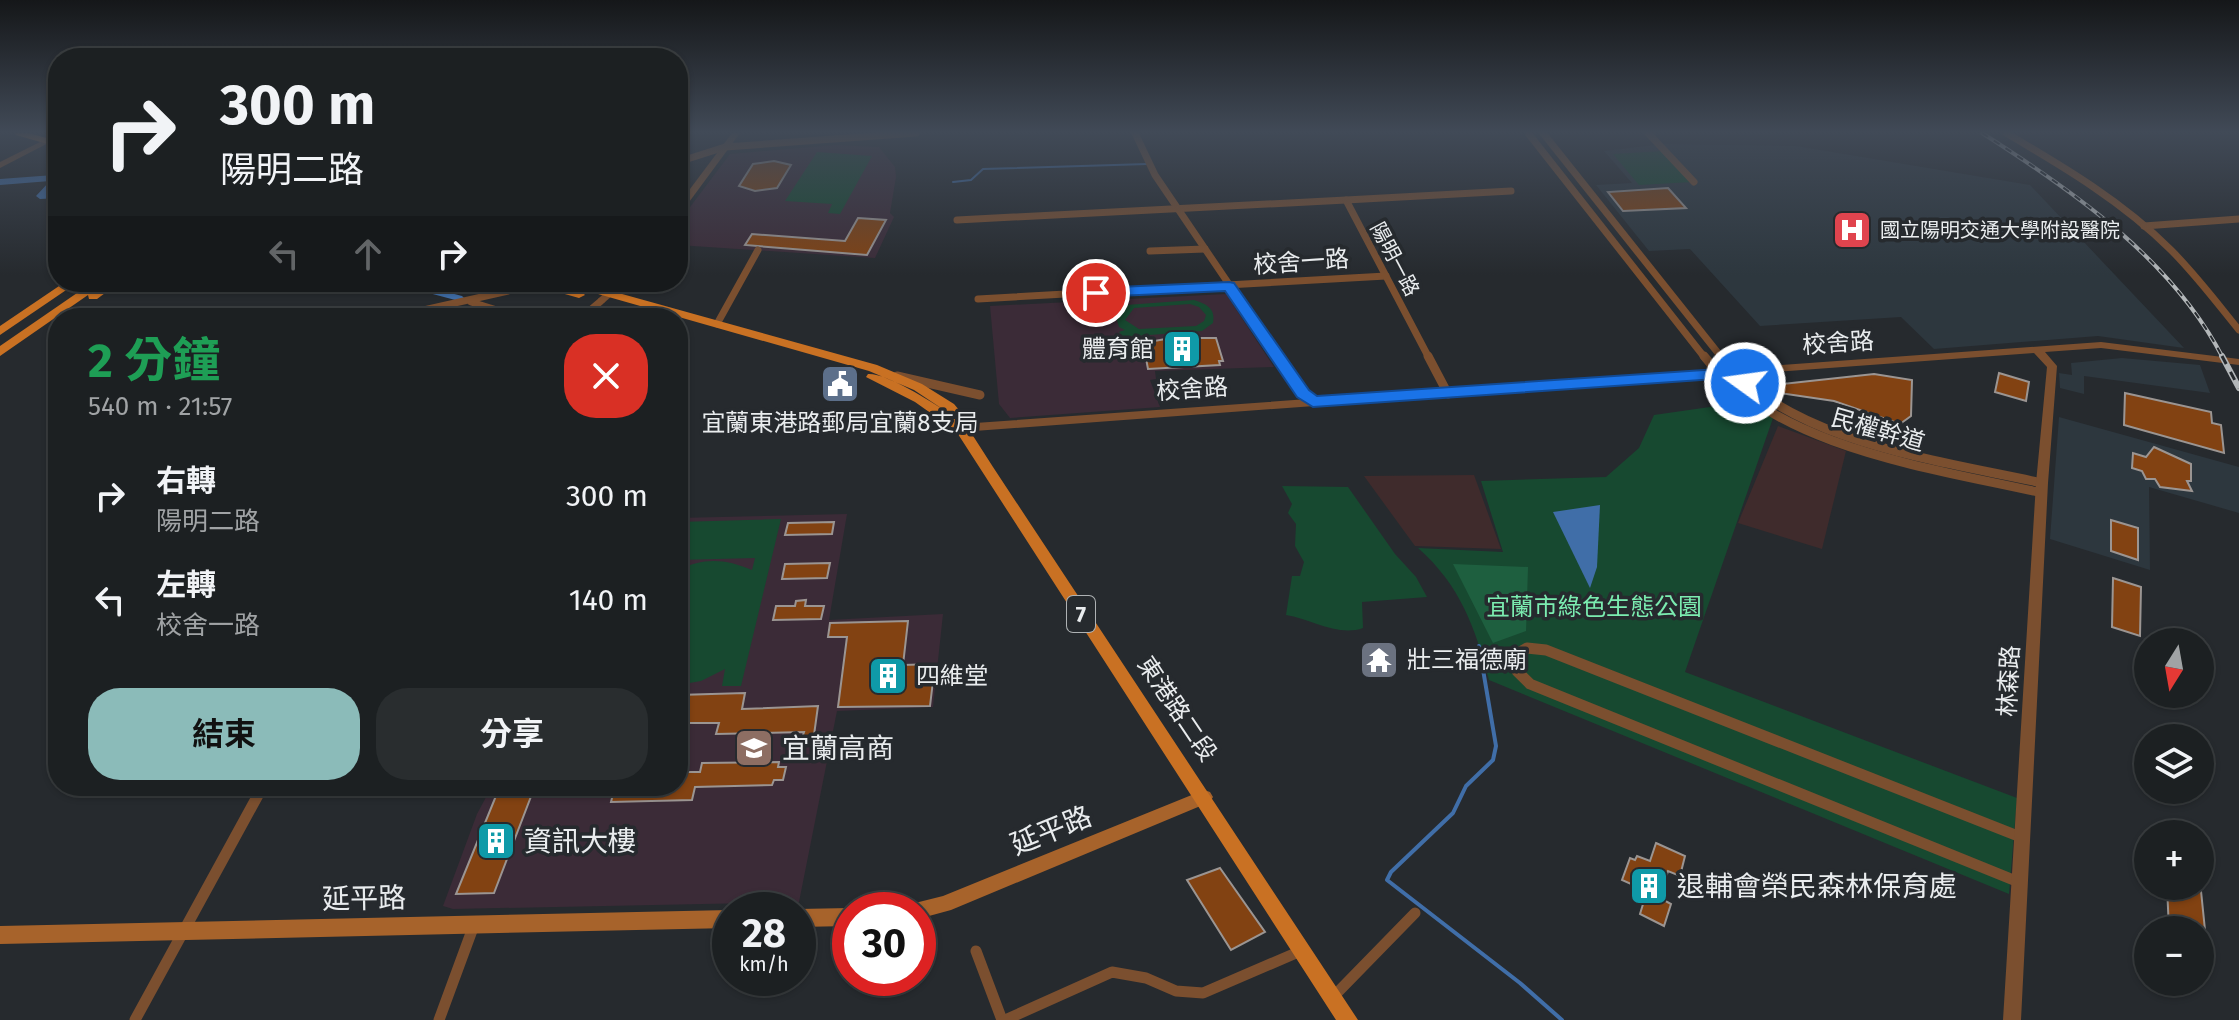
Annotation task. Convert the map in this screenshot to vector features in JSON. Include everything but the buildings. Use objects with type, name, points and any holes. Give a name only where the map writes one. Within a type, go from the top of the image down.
[{"type":"main road","points":[[0,331],[57,292]]},
{"type":"main road","points":[[0,341],[71,292]]},
{"type":"main road","points":[[66,308],[87,292]]},
{"type":"main road","points":[[77,308],[100,292]]},
{"type":"main road","name":"東港路二段","points":[[580,292],[649,308]]},
{"type":"main road","name":"東港路二段","points":[[591,292],[634,308]]},
{"type":"main road","name":"東港路二段","points":[[688,317],[892,375],[939,399],[959,417],[961,428],[1088,625],[1348,1020]]},
{"type":"main road","points":[[3,356],[48,322]]},
{"type":"main road","name":"東港路二段","points":[[688,326],[879,380],[919,399],[961,428]]},
{"type":"main road","points":[[3,356],[48,328]]},
{"type":"main road","name":"延平路","points":[[936,906],[1204,797]]},
{"type":"main road","name":"延平路","points":[[0,935],[475,922],[712,919]]},
{"type":"street","points":[[688,197],[700,181]]},
{"type":"street","points":[[1159,181],[1303,394],[1313,402]]},
{"type":"street","name":"民權幹道","points":[[1566,181],[1718,374],[1752,403],[1803,428],[1909,461],[2042,488]]},
{"type":"street","name":"民權幹道","points":[[1581,181],[1734,373],[1780,408],[1828,428],[2042,488]]},
{"type":"street","points":[[2084,181],[2172,251],[2239,330]]},
{"type":"street","name":"陽明一路","points":[[1448,394],[1346,200],[1511,191]]},
{"type":"street","points":[[957,220],[1346,200]]},
{"type":"street","points":[[2144,226],[2239,219]]},
{"type":"street","points":[[1150,251],[1205,249]]},
{"type":"street","points":[[717,324],[758,250]]},
{"type":"street","name":"校舍一路","points":[[978,299],[1386,276]]},
{"type":"street","points":[[435,308],[505,292]]},
{"type":"street","points":[[594,308],[612,292]]},
{"type":"street","points":[[468,301],[490,308]]},
{"type":"street","name":"校舍路","points":[[961,428],[2037,350],[2121,346],[2239,362]]},
{"type":"street","name":"林森路","points":[[2012,1020],[2042,488],[2052,366],[2037,350]]},
{"type":"street","points":[[892,375],[980,395]]},
{"type":"street","points":[[2021,883],[1530,684],[1517,671],[1515,655],[1527,648],[1546,650],[2023,838]]},
{"type":"street","points":[[135,1020],[258,796]]},
{"type":"street","points":[[1334,996],[1415,913]]},
{"type":"street","points":[[439,1020],[475,922]]},
{"type":"street","points":[[976,951],[1004,1020],[1112,972],[1146,978],[1176,991],[1203,993],[1303,950]]},
{"type":"shaded area","points":[[710,181],[895,181],[890,213],[894,217],[875,258],[688,246],[688,210]]},
{"type":"shaded area","name":"國立陽明交通大學附設醫院","points":[[1630,181],[2004,181],[2030,185],[2184,348],[2098,336],[1934,349],[1901,317],[1760,326],[1690,249],[1649,251],[1596,185],[1632,183]]},
{"type":"shaded area","points":[[1226,294],[1274,367],[1155,371],[1156,379],[1150,380],[1160,407],[1010,418],[999,404],[990,306]]},
{"type":"shaded area","points":[[2122,358],[2200,365],[2210,393],[2084,376],[2084,394],[2060,388],[2059,373],[2072,375],[2071,363]]},
{"type":"shaded area","points":[[2059,417],[2239,467],[2239,513],[2149,487],[2150,570],[2050,539]]},
{"type":"shaded area","points":[[1778,426],[1846,451],[1822,549],[1738,523]]},
{"type":"shaded area","points":[[1474,475],[1501,549],[1415,546],[1364,476]]},
{"type":"shaded area","name":"宜蘭高商","points":[[847,514],[829,620],[943,614],[933,707],[837,711],[801,892],[712,892],[712,904],[453,909],[443,906],[487,796],[688,796],[688,518]]},
{"type":"green space","points":[[798,181],[858,181],[840,214],[828,213],[832,204],[785,201]]},
{"type":"green space","points":[[1635,181],[1692,182],[1639,185]]},
{"type":"green space","points":[[1194,300],[1206,305],[1214,318],[1213,323],[1202,331],[1123,337],[1119,332],[1125,330],[1119,327],[1116,317],[1126,305]],"holes":[[[1190,304],[1199,307],[1206,315],[1204,321],[1196,326],[1139,329],[1125,320],[1134,308]]]},
{"type":"green space","name":"宜蘭市綠色生態公園","points":[[1745,402],[1773,418],[1685,672],[2017,798],[2009,894],[1489,680],[1464,608],[1445,577],[1418,548],[1503,552],[1481,481],[1606,477],[1639,448],[1654,415]]},
{"type":"green space","points":[[1282,486],[1348,487],[1395,554],[1416,577],[1427,597],[1362,602],[1363,628],[1354,630],[1334,629],[1286,615],[1292,576],[1300,576],[1304,562],[1295,546],[1296,524],[1288,513],[1292,504]]},
{"type":"green space","points":[[781,519],[741,686],[722,686],[725,669],[701,681],[688,683],[688,566],[715,561],[752,570],[755,558],[688,560],[688,522]]},
{"type":"green space","points":[[1453,564],[1528,567],[1526,631],[1493,643]]},
{"type":"water","points":[[1600,505],[1597,567],[1590,588],[1553,512]]},
{"type":"waterway","points":[[0,182],[19,181]]},
{"type":"waterway","points":[[953,182],[966,181]]},
{"type":"waterway","points":[[48,188],[40,196],[48,196]]},
{"type":"waterway","points":[[436,292],[459,298]]},
{"type":"waterway","points":[[1479,646],[1496,746],[1493,760],[1466,786],[1453,813],[1391,872],[1387,880],[1520,983],[1562,1020]]},
{"type":"railway","points":[[2053,181],[2118,230],[2177,289],[2202,322],[2223,358]]},
{"type":"railway","points":[[2222,356],[2239,388]]},
{"type":"place","name":"國立陽明交通大學附設醫院","points":[[1852,230]]},
{"type":"place","name":"體育館","points":[[1182,349]]},
{"type":"place","name":"宜蘭東港路郵局宜蘭8支局","points":[[840,384]]},
{"type":"place","name":"壯三福德廟","points":[[1379,660]]},
{"type":"place","name":"四維堂","points":[[888,676]]},
{"type":"place","name":"宜蘭高商","points":[[754,748]]},
{"type":"place","name":"資訊大樓","points":[[496,841]]},
{"type":"place","name":"退輔會榮民森林保育處","points":[[1649,886]]},
{"type":"route","points":[[1096,293],[1229,286],[1303,394],[1313,402],[1734,373],[1745,383]]}]
